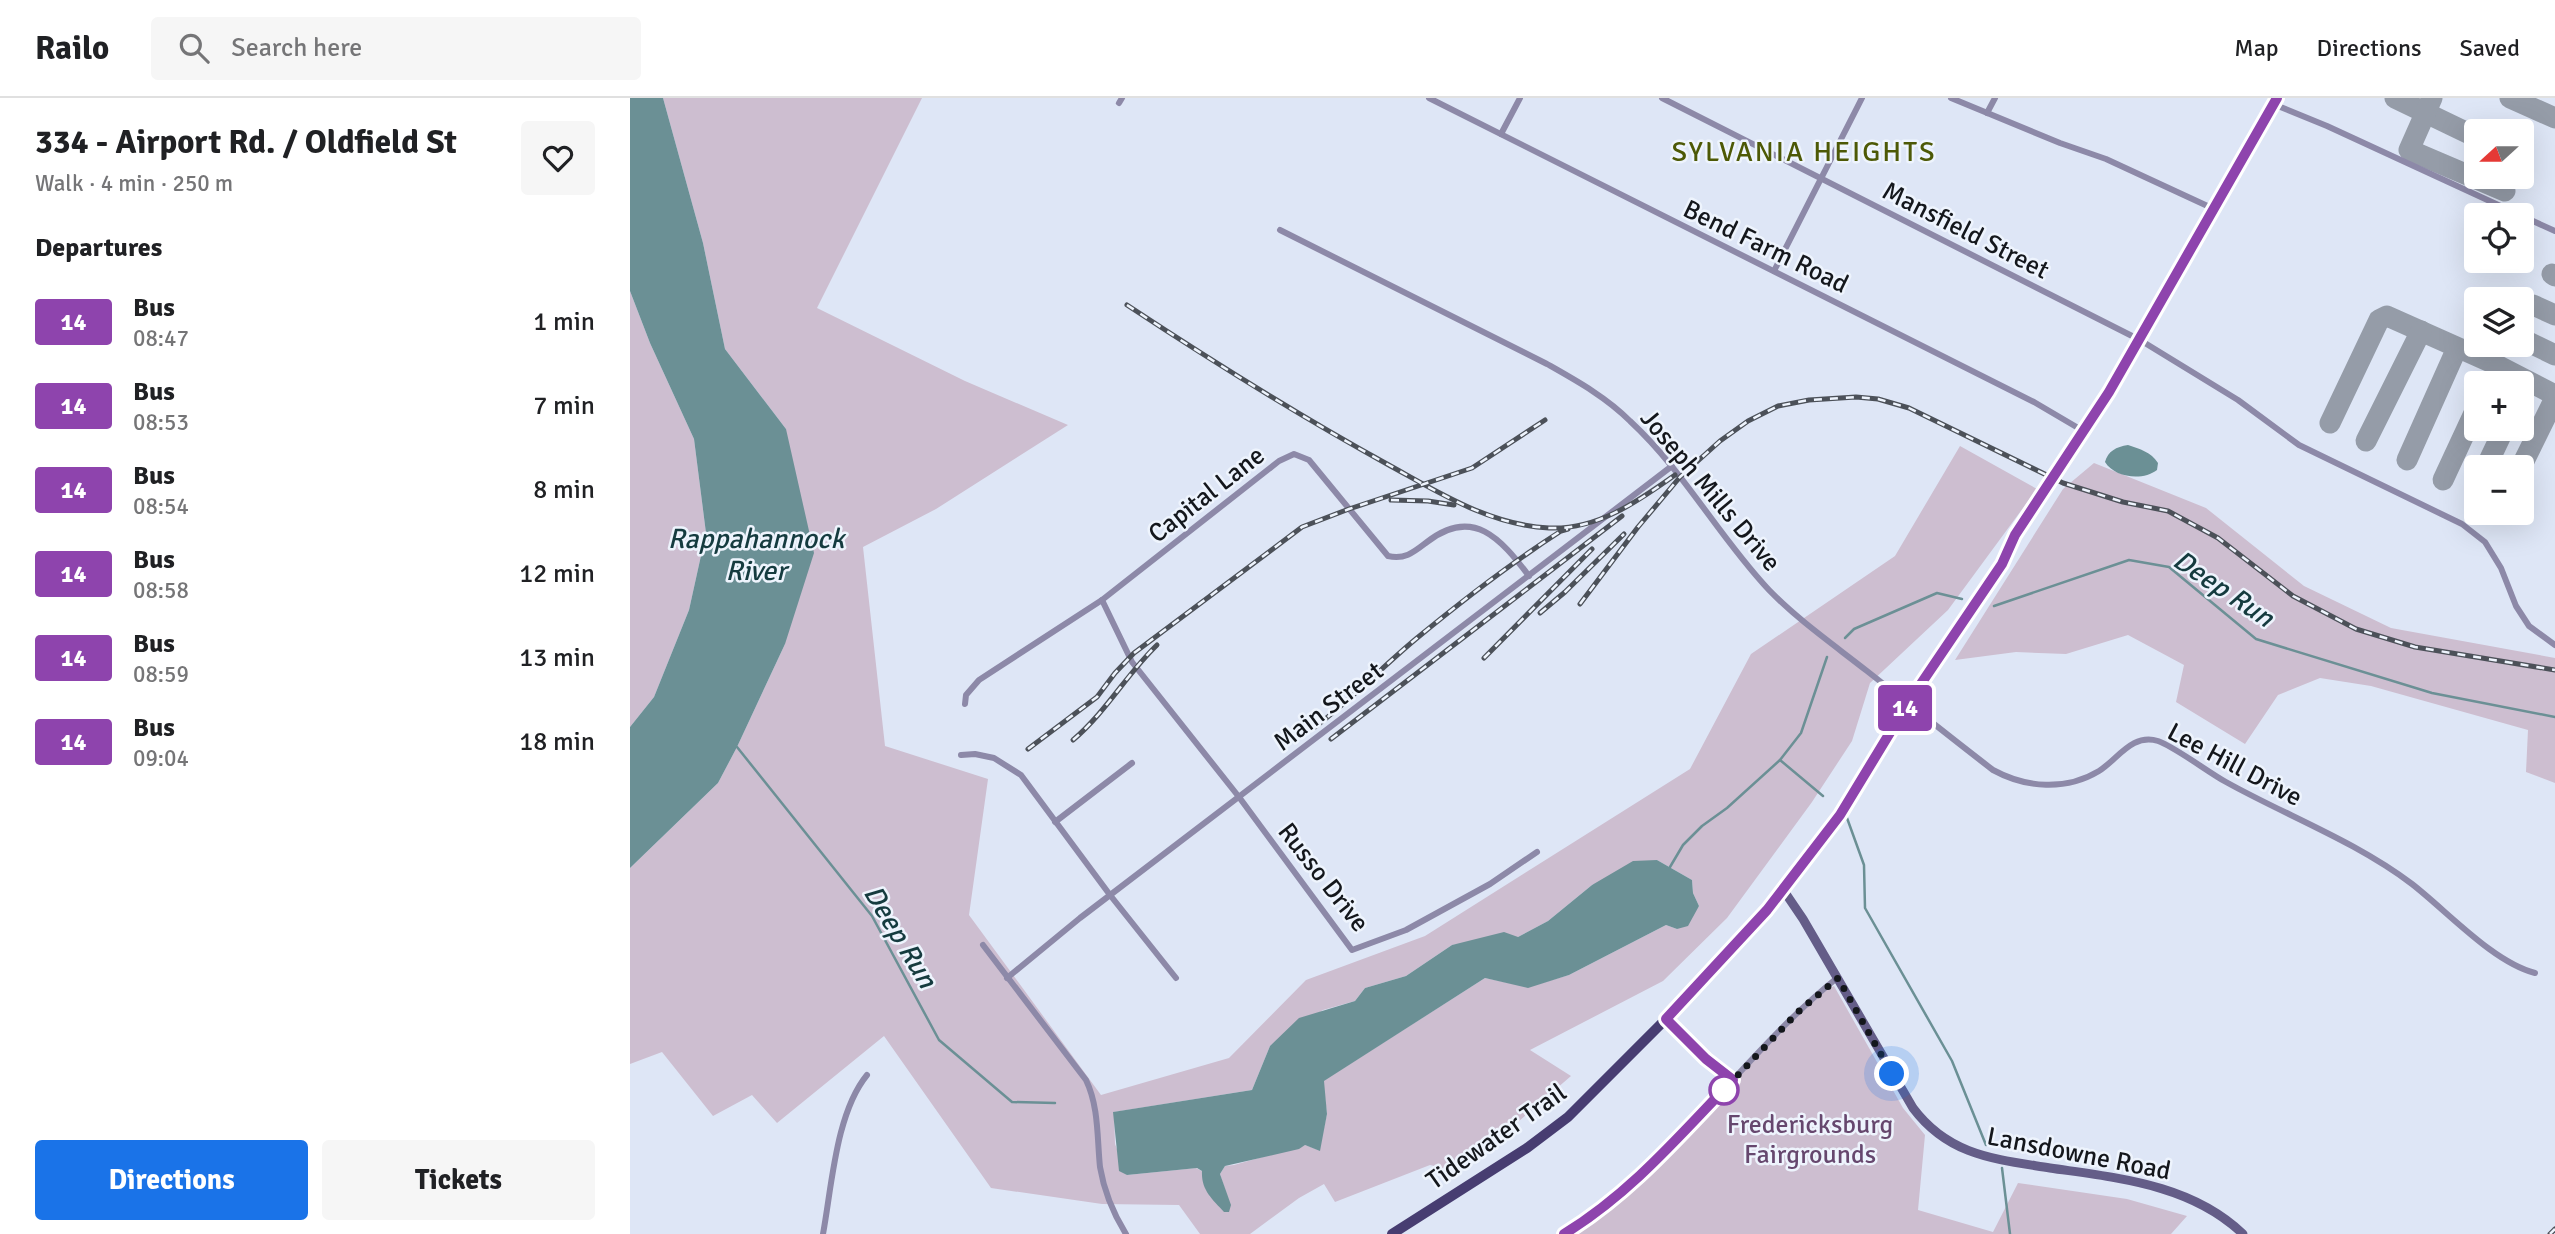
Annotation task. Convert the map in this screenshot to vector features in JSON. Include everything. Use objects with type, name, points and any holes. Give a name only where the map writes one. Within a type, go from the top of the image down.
[{"type":"main road","name":"Tidewater Trail","points":[[1392,1234],[1546,1135],[1584,1102],[1666,1019],[1784,891],[1840,815],[1908,703],[2002,564],[2015,535],[2085,432],[2275,101]]},
{"type":"main road","name":"Lansdowne Road","points":[[1784,891],[1913,1108],[1923,1121],[1943,1138],[1957,1147],[1989,1159],[2109,1176],[2163,1188],[2204,1206],[2243,1234]]},
{"type":"street","name":"Bend Farm Road","points":[[1429,98],[2034,402],[2085,432]]},
{"type":"street","points":[[1501,134],[1520,98]]},
{"type":"street","name":"Mansfield Street","points":[[1662,98],[2140,340],[2238,400],[2299,445],[2462,524],[2485,542],[2501,568],[2516,606],[2529,626],[2555,645]]},
{"type":"street","points":[[1774,271],[1862,98]]},
{"type":"street","points":[[1951,98],[2106,159],[2214,209]]},
{"type":"street","points":[[1987,113],[1995,98]]},
{"type":"street","points":[[2275,101],[2493,203]]},
{"type":"street","points":[[2534,222],[2555,231]]},
{"type":"street","name":"Joseph Mills Drive","points":[[1280,230],[1577,381],[1630,420],[1672,466],[1771,592],[1908,703]]},
{"type":"street","name":"Capital Lane","points":[[965,704],[966,695],[979,680],[1102,600],[1279,461],[1294,454],[1309,460],[1388,556],[1402,558],[1411,555],[1438,534],[1453,528],[1469,527],[1486,531],[1497,538],[1512,552],[1529,576]]},
{"type":"street","name":"Main Street","points":[[1007,978],[1110,895],[1672,466]]},
{"type":"street","points":[[1102,600],[1129,658],[1239,797]]},
{"type":"street","name":"Lee Hill Drive","points":[[1908,703],[1993,770],[2005,777],[2030,784],[2057,784],[2077,780],[2101,770],[2135,742],[2150,740],[2163,744],[2227,782],[2378,861],[2412,884],[2494,954],[2517,969],[2535,973]]},
{"type":"street","points":[[961,755],[985,755],[1013,768],[1021,775],[1176,978]]},
{"type":"street","points":[[1055,822],[1132,763]]},
{"type":"street","name":"Russo Drive","points":[[1239,797],[1352,950],[1416,925],[1490,884],[1537,852]]},
{"type":"street","points":[[983,945],[1081,1073],[1091,1090],[1104,1188],[1126,1234]]},
{"type":"street","points":[[1564,1234],[1615,1200],[1812,998],[1838,978]]},
{"type":"street","points":[[1666,1019],[1706,1059],[1733,1080]]},
{"type":"street","points":[[823,1234],[844,1119],[855,1090],[867,1075]]},
{"type":"green space","points":[[663,98],[922,98],[817,308],[965,381],[1068,425],[936,509],[863,547],[885,746],[988,779],[969,915],[1101,1095],[1229,1058],[1306,980],[1425,936],[1690,769],[1751,654],[1895,556],[1960,446],[2037,489],[1948,610],[1870,683],[1852,741],[1812,802],[1727,918],[1663,981],[1530,1050],[1571,1076],[1460,1172],[1430,1165],[1335,1202],[1324,1184],[1299,1198],[1250,1234],[1200,1234],[1179,1205],[1102,1204],[991,1188],[884,1036],[777,1123],[752,1095],[713,1116],[662,1052],[630,1064],[630,868],[718,783],[785,644],[786,429],[725,349],[703,243]],"holes":[[[1657,860],[1692,880],[1693,893],[1699,906],[1677,929],[1666,925],[1569,975],[1528,987],[1485,978],[1323,1081],[1327,1114],[1319,1150],[1305,1145],[1225,1166],[1220,1174],[1230,1205],[1202,1171],[1196,1168],[1127,1175],[1115,1144],[1114,1112],[1252,1090],[1270,1046],[1323,1010],[1355,1001],[1365,988],[1406,976],[1452,945],[1518,937],[1548,921],[1592,885]]]},
{"type":"green space","points":[[630,291],[650,343],[694,439],[706,533],[689,610],[654,697],[630,727]]},
{"type":"green space","points":[[2094,463],[2206,508],[2304,586],[2391,628],[2555,658],[2555,783],[2526,772],[2528,730],[2371,686],[2320,678],[2278,695],[2245,744],[2176,702],[2184,665],[2128,635],[2066,654],[2016,652],[1955,660],[2063,489]]},
{"type":"green space","name":"Fredericksburg Fairgrounds","points":[[1834,986],[1903,1108],[1925,1135],[1918,1210],[1993,1232],[2018,1183],[2127,1199],[2187,1216],[2171,1234],[1570,1234],[1569,1231],[1615,1200],[1812,998]]},
{"type":"water","name":"Rappahannock River","points":[[630,98],[663,98],[703,243],[725,349],[786,429],[814,553],[785,644],[718,783],[630,868],[630,727],[654,697],[689,610],[706,533],[694,439],[650,343],[630,291]]},
{"type":"water","points":[[2128,445],[2152,456],[2158,463],[2157,470],[2137,477],[2115,472],[2105,462],[2108,455],[2116,448]]},
{"type":"water","points":[[1657,860],[1692,880],[1693,893],[1699,906],[1688,926],[1677,929],[1666,925],[1569,975],[1528,988],[1485,978],[1324,1081],[1327,1114],[1320,1151],[1305,1145],[1299,1149],[1225,1166],[1220,1174],[1231,1205],[1229,1212],[1224,1212],[1208,1194],[1203,1184],[1202,1171],[1197,1168],[1127,1175],[1119,1171],[1113,1112],[1252,1090],[1270,1046],[1299,1018],[1355,1001],[1365,988],[1406,976],[1452,945],[1504,932],[1518,937],[1548,921],[1592,885],[1633,861]]},
{"type":"waterway","name":"Deep Run","points":[[1994,606],[2129,560],[2169,567],[2256,639],[2432,693],[2555,717]]},
{"type":"waterway","name":"Deep Run","points":[[1845,638],[1854,629],[1937,593],[1962,599]]},
{"type":"waterway","name":"Deep Run","points":[[1670,867],[1683,845],[1780,760],[1801,733],[1827,657]]},
{"type":"waterway","name":"Deep Run","points":[[737,747],[872,916],[939,1040],[1012,1102],[1055,1103]]},
{"type":"waterway","points":[[1780,760],[1823,796]]},
{"type":"waterway","points":[[1847,818],[1864,865],[1865,908],[1952,1061],[1986,1145]]},
{"type":"waterway","points":[[2002,1168],[2010,1234]]},
{"type":"taxiway","points":[[2395,98],[2464,131]]},
{"type":"taxiway","points":[[2432,98],[2409,150],[2505,191]]},
{"type":"taxiway","points":[[2510,98],[2555,118]]},
{"type":"taxiway","points":[[2534,305],[2555,315]]},
{"type":"taxiway","points":[[2330,423],[2379,320],[2387,316],[2497,365],[2555,395]]},
{"type":"taxiway","points":[[2366,441],[2421,331]]},
{"type":"taxiway","points":[[2534,345],[2555,355]]},
{"type":"taxiway","points":[[2407,460],[2457,348]]},
{"type":"taxiway","points":[[2527,455],[2555,398]]},
{"type":"taxiway","points":[[2443,480],[2464,435]]},
{"type":"taxiway","points":[[2492,455],[2498,441]]},
{"type":"railway","points":[[1127,305],[1191,347],[1354,445],[1445,496],[1506,521],[1549,528],[1584,524],[1631,504],[1675,475]]},
{"type":"railway","points":[[1580,604],[1680,477],[1720,441],[1748,421],[1778,406],[1809,400],[1856,397],[1878,399],[1909,408],[2063,483],[2123,502],[2168,511],[2218,538],[2293,596],[2356,629],[2415,647],[2555,670]]},
{"type":"railway","points":[[1028,749],[1097,697],[1134,653],[1302,527],[1472,468],[1545,420]]},
{"type":"railway","points":[[1391,500],[1454,505]]},
{"type":"railway","points":[[1331,739],[1622,516]]},
{"type":"railway","points":[[1315,727],[1417,638],[1470,596],[1542,543],[1568,529]]},
{"type":"railway","points":[[1540,613],[1624,534]]},
{"type":"railway","points":[[1484,658],[1592,549]]},
{"type":"railway","points":[[1073,740],[1096,718],[1157,645]]},
{"type":"railway","points":[[2550,1234],[2555,1229]]},
{"type":"bus line","name":"14","points":[[1564,1234],[1615,1200],[1733,1080],[1706,1059],[1666,1019],[1767,910],[1840,815],[1908,703],[2002,564],[2015,535],[2085,432],[2277,98]]},
{"type":"district","name":"SYLVANIA HEIGHTS","points":[[1804,151]]},
{"type":"route","points":[[1724,1090],[1718,1096],[1812,998],[1838,978],[1892,1074]]}]
